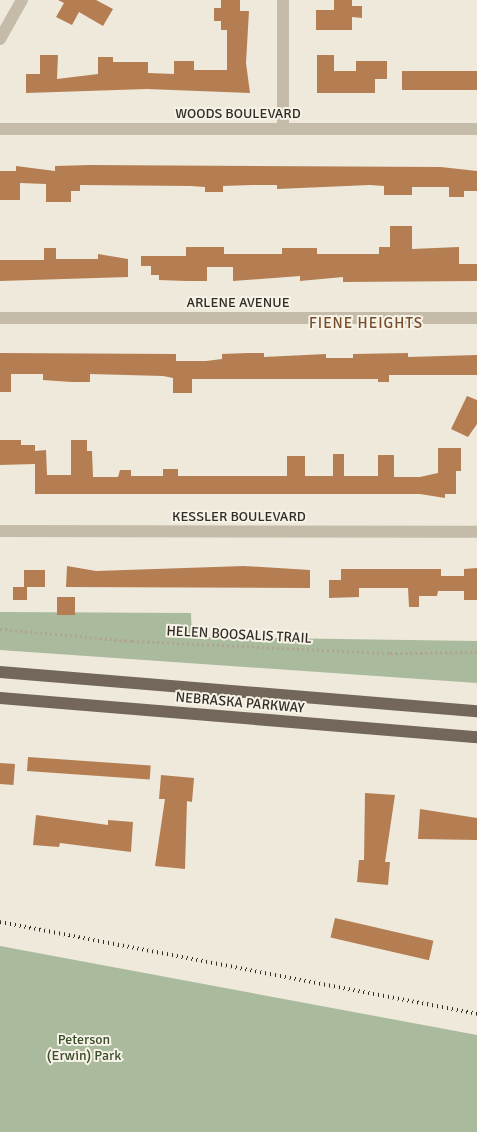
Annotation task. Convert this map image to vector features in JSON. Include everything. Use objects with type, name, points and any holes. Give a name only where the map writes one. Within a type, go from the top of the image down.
[{"type":"main road","name":"NEBRASKA PARKWAY","points":[[0,672],[477,711]]},
{"type":"main road","name":"NEBRASKA PARKWAY","points":[[0,698],[477,737]]},
{"type":"street","points":[[0,38],[22,0]]},
{"type":"street","points":[[283,0],[283,129]]},
{"type":"street","name":"WOODS BOULEVARD","points":[[0,129],[477,129]]},
{"type":"street","name":"ARLENE AVENUE","points":[[0,318],[477,318]]},
{"type":"street","name":"KESSLER BOULEVARD","points":[[0,532],[477,532]]},
{"type":"path","name":"HELEN BOOSALIS TRAIL","points":[[0,629],[132,641],[390,653],[477,652]]},
{"type":"green space","points":[[0,612],[191,613],[192,637],[477,641],[477,683],[0,650]]},
{"type":"green space","name":"Peterson (Erwin) Park","points":[[0,946],[477,1035],[477,1132],[0,1132]]},
{"type":"building","points":[[58,0],[96,0],[113,9],[103,26],[79,12],[72,25],[56,17],[64,3]]},
{"type":"building","points":[[221,0],[240,0],[240,11],[249,11],[246,63],[250,93],[147,89],[26,93],[26,74],[40,74],[40,55],[58,55],[57,79],[98,74],[98,57],[113,57],[113,62],[148,62],[148,73],[174,74],[174,61],[194,61],[194,70],[227,70],[227,30],[221,30],[221,21],[214,21],[214,8],[221,8]]},
{"type":"building","points":[[334,0],[352,0],[352,6],[362,6],[362,18],[352,17],[352,30],[316,30],[316,10],[334,10]]},
{"type":"building","points":[[317,55],[334,55],[334,71],[356,71],[356,61],[387,61],[387,79],[375,79],[375,93],[317,93]]},
{"type":"building","points":[[402,71],[477,71],[477,90],[402,90]]},
{"type":"building","points":[[16,166],[55,171],[55,166],[441,167],[477,171],[477,191],[464,191],[464,197],[449,197],[449,187],[412,187],[412,195],[384,195],[384,186],[370,185],[277,189],[277,185],[223,186],[223,192],[205,192],[205,187],[191,186],[80,185],[80,191],[71,191],[71,202],[46,202],[46,184],[20,183],[20,200],[0,200],[0,171],[16,171]]},
{"type":"building","points":[[390,226],[412,226],[412,249],[459,247],[459,264],[477,264],[477,281],[343,282],[343,277],[300,281],[300,276],[233,281],[233,267],[207,267],[207,281],[159,280],[159,275],[151,275],[151,266],[141,266],[141,256],[186,256],[186,247],[224,247],[224,254],[282,254],[282,248],[317,248],[317,254],[379,254],[379,247],[390,247]]},
{"type":"building","points":[[44,248],[56,248],[56,259],[98,259],[98,254],[128,259],[128,277],[0,281],[0,260],[44,260]]},
{"type":"building","points":[[0,353],[176,354],[176,361],[206,361],[222,359],[222,354],[248,353],[264,353],[264,357],[326,354],[326,358],[353,358],[353,354],[408,353],[408,357],[477,355],[477,375],[389,375],[389,382],[378,382],[378,379],[192,379],[192,393],[173,393],[173,378],[163,376],[90,374],[90,382],[71,382],[43,380],[43,374],[11,374],[11,392],[0,392]]},
{"type":"building","points":[[467,396],[477,400],[477,424],[468,437],[451,429]]},
{"type":"building","points":[[0,440],[21,440],[21,445],[35,445],[35,451],[46,450],[47,475],[71,475],[71,440],[87,440],[87,451],[92,451],[93,477],[118,477],[120,470],[131,470],[131,476],[163,476],[163,469],[178,469],[178,476],[287,476],[287,456],[305,456],[305,476],[333,476],[333,454],[344,454],[344,476],[378,476],[378,455],[394,455],[394,477],[420,477],[438,473],[438,448],[461,448],[461,471],[456,471],[456,494],[445,494],[445,498],[420,494],[35,494],[35,464],[0,465]]},
{"type":"building","points":[[67,566],[96,571],[244,566],[310,570],[310,588],[66,587]]},
{"type":"building","points":[[477,568],[477,600],[464,600],[464,591],[438,591],[437,596],[419,596],[419,607],[409,607],[408,588],[359,588],[359,597],[329,598],[329,580],[341,580],[341,569],[441,569],[441,576],[464,576],[464,569]]},
{"type":"building","points":[[24,570],[45,570],[45,587],[27,587],[27,600],[13,600],[13,587],[24,587]]},
{"type":"building","points":[[57,597],[75,597],[75,615],[57,615]]},
{"type":"building","points":[[28,757],[151,766],[150,780],[27,771]]},
{"type":"building","points":[[0,763],[15,764],[13,785],[0,784]]},
{"type":"building","points":[[161,775],[194,778],[192,802],[187,801],[185,869],[155,866],[165,799],[159,799]]},
{"type":"building","points":[[365,793],[395,795],[385,862],[390,862],[388,885],[357,882],[359,860],[364,860]]},
{"type":"building","points":[[420,809],[477,818],[477,840],[418,839]]},
{"type":"building","points":[[36,815],[108,825],[108,820],[133,822],[131,852],[60,843],[59,847],[33,845]]},
{"type":"building","points":[[335,918],[433,941],[429,960],[331,937]]},
{"type":"railway","points":[[0,922],[477,1014]]},
{"type":"district","name":"FIENE HEIGHTS","points":[[366,324]]}]
